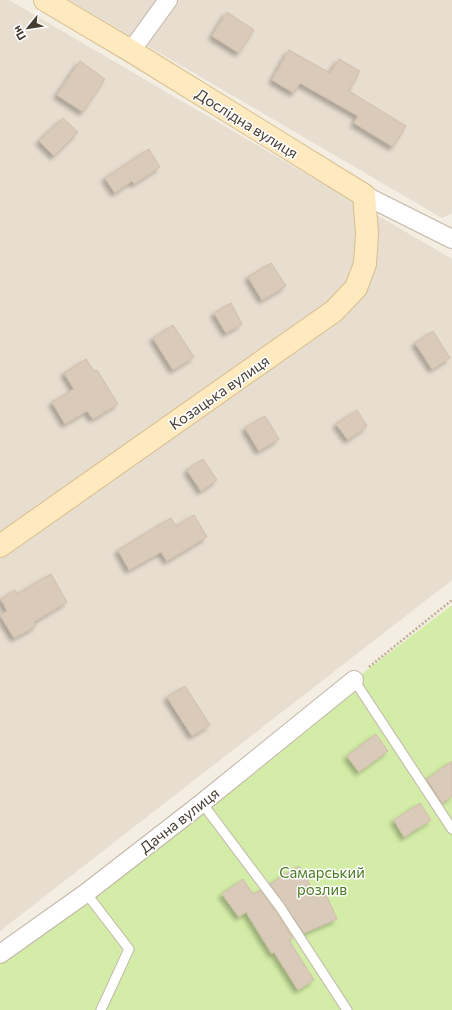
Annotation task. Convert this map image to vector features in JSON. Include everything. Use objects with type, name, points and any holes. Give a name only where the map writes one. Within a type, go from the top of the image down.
[{"type":"street","name":"Дослідна вулиця","points":[[45,0],[131,51],[364,195],[452,239]]},
{"type":"street","points":[[131,51],[168,0]]},
{"type":"street","name":"Козацька вулиця","points":[[0,546],[334,311],[356,288],[365,264],[367,233],[364,195]]},
{"type":"street","name":"Дачна вулиця","points":[[0,954],[86,893],[202,803],[354,680]]},
{"type":"lane","points":[[354,680],[452,829]]},
{"type":"lane","points":[[202,803],[280,907],[347,1010]]},
{"type":"lane","points":[[86,893],[129,949],[101,1010]]},
{"type":"path","points":[[354,680],[452,600]]},
{"type":"shaded area","points":[[0,0],[9,0],[452,259],[452,580],[0,931]]},
{"type":"shaded area","points":[[69,0],[452,0],[452,213],[442,218]]},
{"type":"green space","name":"Самарський розлив","points":[[452,605],[452,1010],[0,1010],[0,961],[354,680]]},
{"type":"building","points":[[227,12],[254,30],[239,53],[212,36]]},
{"type":"building","points":[[289,50],[330,73],[339,59],[360,71],[349,91],[406,126],[393,147],[354,123],[358,116],[300,83],[294,93],[272,80]]},
{"type":"building","points":[[80,61],[105,79],[83,112],[57,95]]},
{"type":"building","points":[[63,118],[78,132],[54,156],[39,141]]},
{"type":"building","points":[[149,149],[160,167],[134,184],[132,181],[115,193],[105,178]]},
{"type":"building","points":[[271,263],[286,286],[262,300],[248,277]]},
{"type":"building","points":[[231,303],[242,324],[226,333],[214,313]]},
{"type":"building","points":[[173,325],[194,357],[173,370],[153,338]]},
{"type":"building","points":[[433,331],[450,358],[432,369],[415,343]]},
{"type":"building","points":[[86,359],[94,371],[97,370],[118,404],[93,419],[87,411],[65,424],[52,402],[74,389],[64,373]]},
{"type":"building","points":[[357,410],[367,426],[348,440],[336,424]]},
{"type":"building","points":[[265,416],[279,439],[259,451],[245,428]]},
{"type":"building","points":[[203,459],[217,480],[201,491],[187,470]]},
{"type":"building","points":[[194,515],[207,537],[167,561],[161,552],[129,570],[118,550],[171,518],[176,526]]},
{"type":"building","points":[[51,574],[67,602],[34,622],[36,626],[14,638],[0,615],[7,611],[1,599],[15,590],[17,594]]},
{"type":"building","points":[[185,686],[210,725],[192,736],[167,697]]},
{"type":"building","points":[[376,734],[388,751],[359,772],[347,756]]},
{"type":"building","points":[[452,761],[452,796],[442,803],[427,779]]},
{"type":"building","points":[[420,803],[431,820],[404,837],[394,820]]},
{"type":"building","points":[[299,866],[316,895],[325,892],[337,919],[304,933],[270,884]]},
{"type":"building","points":[[243,879],[253,894],[260,890],[275,910],[293,938],[289,940],[314,980],[298,990],[274,952],[272,954],[246,912],[239,917],[222,894]]}]
